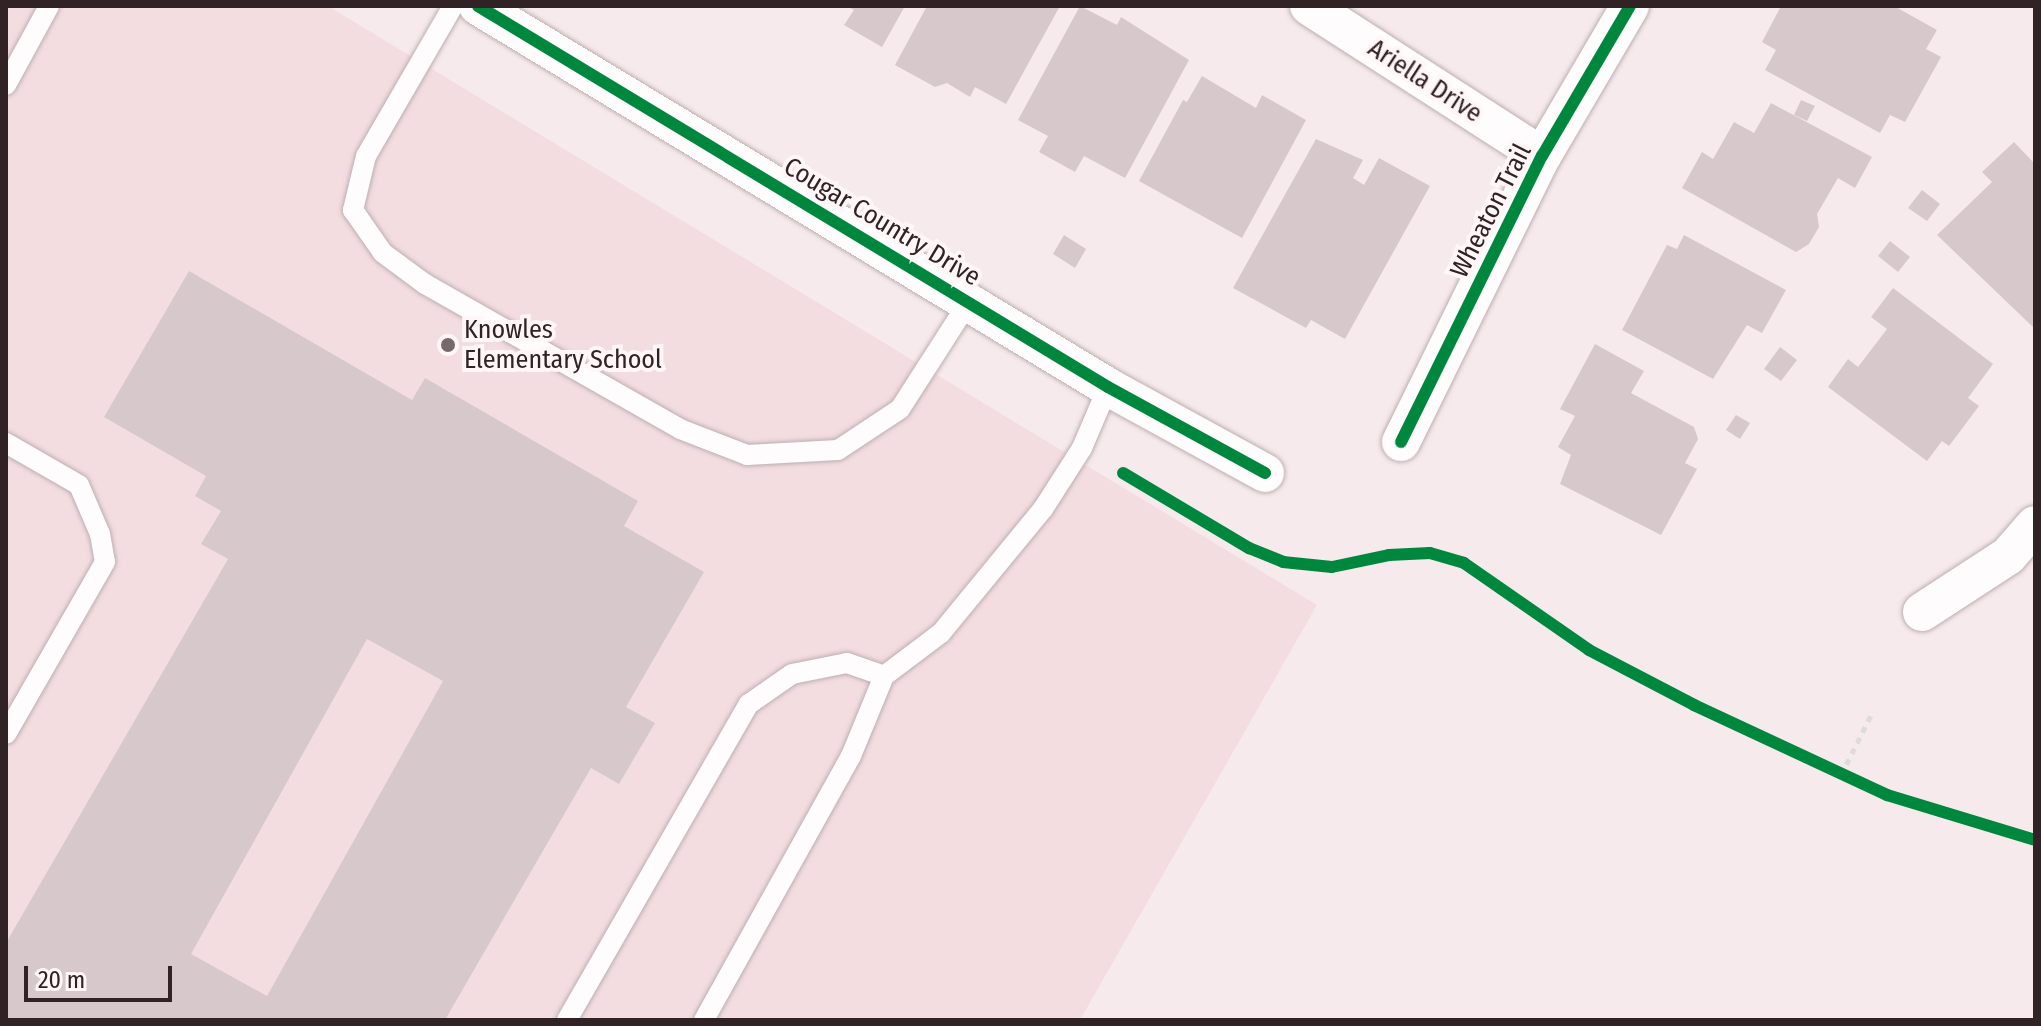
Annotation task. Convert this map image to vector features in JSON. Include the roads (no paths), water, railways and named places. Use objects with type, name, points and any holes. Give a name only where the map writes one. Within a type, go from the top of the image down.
[{"type":"street","name":"Cougar Country Drive","points":[[478,6],[970,300],[1108,387],[1265,473]]},
{"type":"street","name":"Ariella Drive","points":[[1309,6],[1542,156]]},
{"type":"street","name":"Wheaton Trail","points":[[1401,442],[1542,156],[1630,6]]},
{"type":"street","points":[[1922,612],[2008,556],[2035,525]]},
{"type":"lane","points":[[6,85],[49,6]]},
{"type":"lane","points":[[453,6],[366,156],[353,210],[383,253],[425,284],[680,429],[747,455],[838,450],[900,409],[970,300]]},
{"type":"lane","points":[[704,1020],[851,756],[884,676],[941,633],[1043,509],[1082,448],[1108,387]]},
{"type":"lane","points":[[6,443],[79,485],[100,534],[105,562],[6,734]]},
{"type":"lane","points":[[567,1020],[749,704],[792,674],[847,663],[884,676]]},
{"type":"place","name":"Knowles Elementary School","points":[[448,345]]}]
